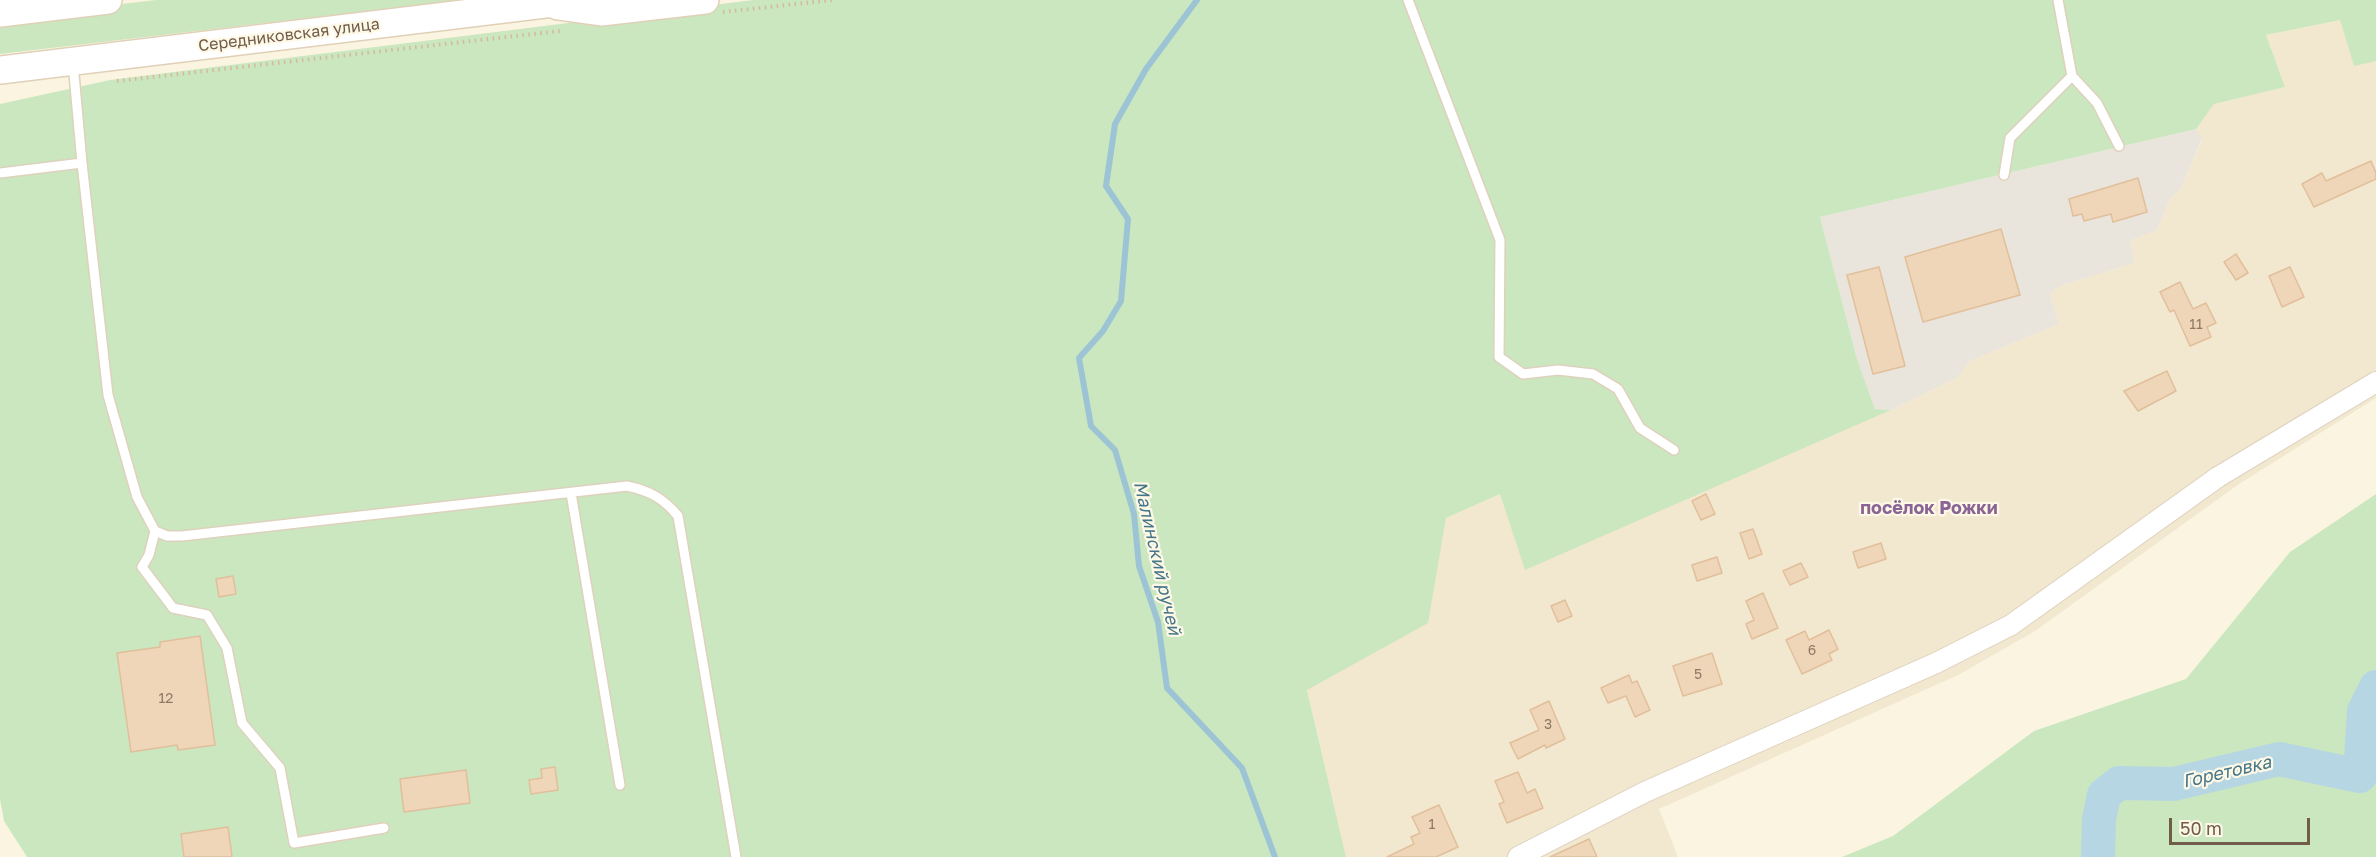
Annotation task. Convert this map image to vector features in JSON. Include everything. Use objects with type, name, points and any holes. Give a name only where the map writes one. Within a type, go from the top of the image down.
[{"type":"street","points":[[0,13],[108,0]]},
{"type":"street","name":"Середниковская улица","points":[[0,69],[578,0]]},
{"type":"street","points":[[545,4],[601,12],[710,7]]},
{"type":"street","points":[[1518,857],[1645,792],[1936,663],[2011,625],[2218,477],[2376,382]]},
{"type":"lane","points":[[1408,0],[1500,240],[1499,357],[1523,374],[1558,370],[1593,374],[1618,389],[1640,429],[1674,450]]},
{"type":"lane","points":[[2058,0],[2072,76],[2097,103],[2119,146]]},
{"type":"lane","points":[[73,61],[108,395],[137,497],[155,531],[167,536],[182,537],[627,486],[650,491],[667,502],[678,516],[736,857]]},
{"type":"lane","points":[[2004,175],[2010,138],[2072,76]]},
{"type":"lane","points":[[0,173],[82,163]]},
{"type":"lane","points":[[571,493],[620,785]]},
{"type":"lane","points":[[155,531],[149,555],[142,567],[173,608],[207,615],[227,648],[242,723],[280,768],[294,843],[384,828]]},
{"type":"path","points":[[710,7],[832,0]]},
{"type":"path","points":[[110,81],[572,29]]},
{"type":"shaded area","name":"посёлок Рожки","points":[[2340,20],[2354,65],[2376,61],[2376,398],[2239,484],[2035,631],[1958,675],[1659,809],[1678,857],[1346,857],[1307,689],[1427,623],[1446,518],[1500,494],[1526,569],[1891,410],[1958,377],[1970,361],[2059,324],[2050,294],[2060,286],[2134,263],[2130,241],[2157,230],[2170,198],[2181,189],[2202,139],[2196,129],[2214,104],[2285,87],[2266,35]]},
{"type":"shaded area","points":[[2196,129],[2202,138],[2181,189],[2170,198],[2157,230],[2130,241],[2134,263],[2060,286],[2050,294],[2059,324],[1970,361],[1958,377],[1891,410],[1875,409],[1857,359],[1820,217]]},
{"type":"green space","points":[[156,0],[462,0],[0,54],[0,18]]},
{"type":"green space","points":[[753,0],[2376,0],[2376,61],[2354,66],[2340,20],[2266,35],[2285,87],[2214,104],[2196,129],[1820,217],[1857,359],[1875,409],[1891,410],[1525,570],[1500,494],[1446,518],[1428,623],[1307,690],[1346,857],[27,857],[4,821],[0,799],[0,104],[110,80]]},
{"type":"green space","points":[[2376,494],[2376,857],[1842,857],[1893,836],[2034,731],[2186,679],[2290,552]]},
{"type":"building","points":[[2371,161],[2376,179],[2314,207],[2302,184],[2322,173],[2326,181]]},
{"type":"building","points":[[2138,178],[2147,212],[2113,222],[2111,214],[2084,221],[2082,214],[2073,216],[2069,199]]},
{"type":"building","points":[[2001,229],[2020,295],[1923,322],[1905,257]]},
{"type":"building","points":[[2236,254],[2248,273],[2236,280],[2224,262]]},
{"type":"building","points":[[1879,267],[1905,366],[1873,374],[1847,275]]},
{"type":"building","points":[[2290,267],[2304,297],[2282,307],[2269,276]]},
{"type":"building","points":[[2180,282],[2193,309],[2206,303],[2216,323],[2207,327],[2211,337],[2190,346],[2174,310],[2170,312],[2160,292]]},
{"type":"building","points":[[2167,371],[2176,391],[2138,411],[2124,391]]},
{"type":"building","points":[[1706,494],[1715,514],[1701,520],[1692,501]]},
{"type":"building","points":[[1753,529],[1762,554],[1749,559],[1740,533]]},
{"type":"building","points":[[1881,543],[1886,559],[1858,568],[1853,552]]},
{"type":"building","points":[[1717,557],[1722,573],[1697,581],[1692,565]]},
{"type":"building","points":[[1801,563],[1808,577],[1790,585],[1783,571]]},
{"type":"building","points":[[233,576],[236,594],[219,597],[216,579]]},
{"type":"building","points":[[1763,593],[1778,628],[1752,639],[1746,624],[1754,620],[1746,601]]},
{"type":"building","points":[[1565,600],[1572,616],[1558,622],[1551,606]]},
{"type":"building","points":[[1829,630],[1838,649],[1829,654],[1832,660],[1802,674],[1786,640],[1805,631],[1809,640]]},
{"type":"building","points":[[200,636],[215,745],[178,750],[177,745],[131,752],[117,653],[160,647],[160,642]]},
{"type":"building","points":[[1712,653],[1722,684],[1683,696],[1673,666]]},
{"type":"building","points":[[1629,675],[1632,683],[1637,681],[1650,710],[1635,717],[1626,696],[1608,703],[1601,688]]},
{"type":"building","points":[[1549,701],[1565,739],[1546,748],[1545,745],[1518,759],[1510,743],[1539,730],[1530,710]]},
{"type":"building","points":[[555,767],[558,790],[531,794],[529,780],[542,778],[541,769]]},
{"type":"building","points":[[466,770],[470,803],[404,812],[400,779]]},
{"type":"building","points":[[1518,772],[1527,793],[1535,789],[1543,808],[1507,823],[1499,804],[1504,802],[1495,781]]},
{"type":"building","points":[[1439,805],[1458,847],[1436,857],[1387,857],[1414,844],[1411,837],[1420,833],[1412,817]]},
{"type":"building","points":[[228,827],[232,857],[184,857],[181,834]]},
{"type":"building","points":[[1589,839],[1597,857],[1550,857]]},
{"type":"waterway","name":"Малинский ручей","points":[[1197,0],[1146,69],[1115,124],[1106,186],[1128,219],[1121,301],[1103,331],[1079,358],[1091,426],[1115,450],[1134,514],[1139,566],[1158,622],[1167,688],[1242,768],[1275,857]]},
{"type":"waterway","name":"Горетовка","points":[[2098,857],[2099,819],[2104,795],[2119,783],[2174,784],[2279,759],[2360,776],[2364,711],[2376,687]]},
{"type":"district","name":"посёлок Рожки","points":[[1929,508]]}]
